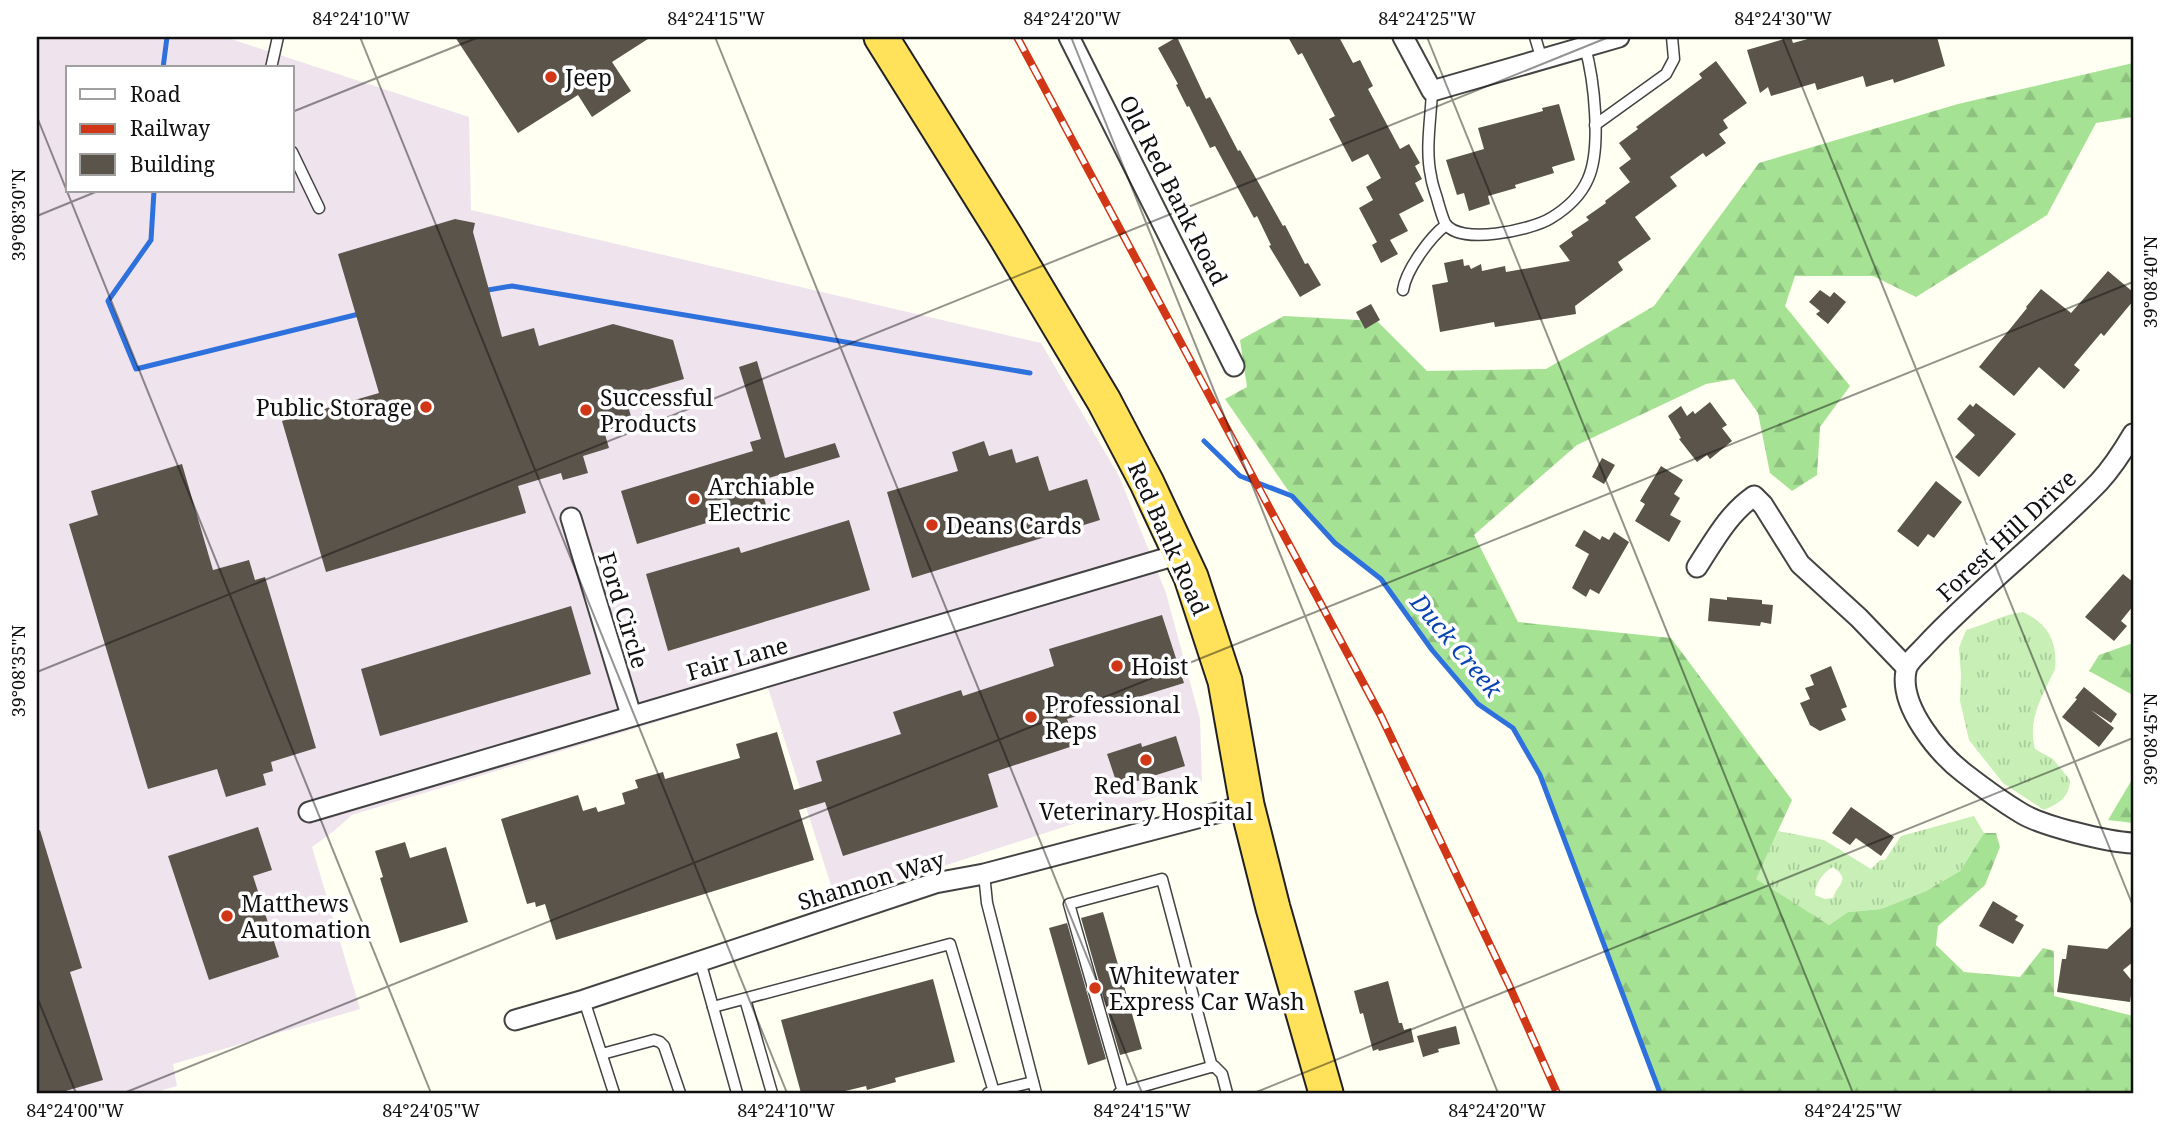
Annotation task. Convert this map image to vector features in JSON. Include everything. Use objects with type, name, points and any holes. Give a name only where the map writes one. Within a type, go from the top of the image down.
[{"type":"highway","name":"Red Bank Road","points":[[881,37],[1006,237],[1104,401],[1147,483],[1192,579],[1226,681],[1247,805],[1273,908],[1326,1093]]},
{"type":"street","name":"Old Red Bank Road","points":[[1069,37],[1234,366]]},
{"type":"street","points":[[1403,37],[1432,91],[1619,37]]},
{"type":"street","name":"Forest Hill Drive","points":[[1906,667],[1938,633],[2100,481],[2133,434]]},
{"type":"street","points":[[1697,568],[1726,523],[1754,496],[1763,505],[1800,564],[1859,618],[1906,667],[1905,680],[1912,709],[1923,729],[1958,768],[2022,814],[2090,836],[2133,843]]},
{"type":"street","name":"Ford Circle","points":[[571,518],[631,715]]},
{"type":"street","name":"Fair Lane","points":[[309,812],[1180,554]]},
{"type":"street","name":"Shannon Way","points":[[515,1020],[584,1000],[935,883],[984,874],[1247,805]]},
{"type":"lane","points":[[271,66],[278,37]]},
{"type":"lane","points":[[1535,37],[1542,60]]},
{"type":"lane","points":[[1595,125],[1666,74],[1674,59],[1672,37]]},
{"type":"lane","points":[[1432,91],[1430,174],[1446,225],[1468,235],[1513,231],[1549,219],[1572,202],[1589,177],[1595,125],[1593,89],[1585,47]]},
{"type":"lane","points":[[294,156],[319,208]]},
{"type":"lane","points":[[1403,290],[1404,279],[1434,234],[1446,225]]},
{"type":"lane","points":[[984,874],[987,903],[1036,1093]]},
{"type":"lane","points":[[1212,1067],[1162,878],[1069,904],[1121,1093],[1212,1067],[1221,1072],[1227,1093]]},
{"type":"lane","points":[[713,1007],[950,943],[991,1092],[1033,1082]]},
{"type":"lane","points":[[700,961],[737,1093]]},
{"type":"lane","points":[[745,999],[772,1093]]},
{"type":"lane","points":[[584,1000],[614,1093]]},
{"type":"lane","points":[[602,1054],[652,1041],[660,1042],[680,1093]]},
{"type":"shaded area","points":[[37,37],[225,37],[469,117],[471,210],[1041,343],[1119,476],[1166,593],[1200,719],[1202,782],[836,901],[768,688],[352,815],[312,847],[360,1009],[173,1064],[177,1086],[153,1093],[37,1093]]},
{"type":"green space","points":[[2133,63],[2133,117],[2096,123],[2047,215],[1916,297],[1873,276],[1795,276],[1785,306],[1850,386],[1820,427],[1817,475],[1792,491],[1770,473],[1758,413],[1734,379],[1706,384],[1577,445],[1474,535],[1518,622],[1671,638],[1792,800],[1756,879],[1829,925],[1848,912],[1881,909],[1926,891],[1960,871],[1984,833],[1996,833],[2000,847],[1985,885],[1938,926],[1936,945],[1964,972],[2020,977],[2043,948],[2054,951],[2054,996],[2133,1016],[2133,1093],[1660,1093],[1540,775],[1513,728],[1478,704],[1432,650],[1381,579],[1335,543],[1292,496],[1225,399],[1247,387],[1240,340],[1284,316],[1377,321],[1427,371],[1546,369],[1654,306],[1759,163],[1958,104]]},
{"type":"green space","points":[[2023,612],[2044,627],[2055,650],[2055,669],[2035,717],[2035,749],[2053,759],[2070,780],[2068,791],[2062,799],[2044,810],[2003,783],[1969,740],[1960,701],[1959,648],[1966,630]]},
{"type":"green space","points":[[2133,643],[2133,704],[2131,694],[2089,671],[2099,655]]},
{"type":"green space","points":[[2133,778],[2133,823],[2108,820]]},
{"type":"green space","points":[[1974,816],[1984,833],[1960,871],[1926,891],[1881,909],[1848,912],[1829,925],[1755,879],[1778,831],[1824,840],[1871,869],[1880,860],[1885,860],[1901,836]],"holes":[[[1833,867],[1839,871],[1842,882],[1833,898],[1825,899],[1815,895],[1818,883],[1826,872]]]},
{"type":"building","name":"Jeep","points":[[455,37],[651,37],[612,62],[631,91],[592,117],[578,95],[518,133]]},
{"type":"building","points":[[1177,37],[1206,99],[1210,97],[1238,151],[1240,150],[1283,226],[1285,225],[1305,264],[1308,263],[1321,285],[1300,297],[1269,246],[1271,245],[1257,216],[1254,218],[1215,146],[1210,148],[1158,48]]},
{"type":"building","points":[[1288,37],[1339,37],[1353,63],[1360,60],[1373,86],[1368,89],[1400,149],[1409,144],[1420,163],[1415,166],[1422,179],[1415,183],[1424,201],[1399,214],[1408,231],[1390,240],[1398,254],[1381,263],[1372,245],[1377,242],[1359,208],[1373,200],[1366,187],[1381,178],[1368,154],[1352,162],[1329,119],[1335,116],[1302,53],[1298,55]]},
{"type":"building","points":[[1791,37],[1793,43],[1815,37],[1937,37],[1945,66],[1894,83],[1893,79],[1866,87],[1863,76],[1817,90],[1815,83],[1771,96],[1768,87],[1760,93],[1747,50]]},
{"type":"building","points":[[1716,61],[1747,103],[1723,120],[1728,128],[1719,134],[1726,143],[1706,157],[1703,153],[1670,177],[1677,186],[1635,217],[1651,239],[1618,262],[1623,270],[1575,306],[1576,314],[1495,327],[1494,322],[1440,332],[1432,285],[1448,282],[1444,263],[1463,259],[1464,266],[1469,265],[1471,269],[1481,264],[1482,271],[1505,266],[1506,272],[1570,261],[1559,246],[1573,236],[1571,232],[1589,220],[1586,217],[1630,182],[1619,168],[1631,159],[1619,143],[1638,129],[1636,127],[1702,78],[1699,74]]},
{"type":"building","points":[[1559,104],[1575,160],[1552,167],[1554,173],[1488,196],[1490,204],[1469,211],[1464,193],[1457,195],[1446,160],[1484,149],[1478,128],[1543,111],[1542,108]]},
{"type":"building","name":"Public Storage","points":[[455,219],[475,223],[473,232],[502,337],[534,328],[539,346],[613,324],[673,340],[684,379],[625,396],[633,423],[604,431],[609,448],[583,456],[588,473],[563,480],[561,473],[518,486],[526,513],[326,572],[282,421],[379,393],[338,254]]},
{"type":"building","points":[[2108,271],[2133,292],[2133,301],[2104,336],[2101,333],[2074,365],[2080,370],[2064,389],[2039,367],[2014,396],[1979,367],[2041,289],[2071,313]]},
{"type":"building","points":[[1820,290],[1830,297],[1834,292],[1846,302],[1828,324],[1816,314],[1820,311],[1809,302]]},
{"type":"building","points":[[1371,304],[1380,320],[1365,329],[1356,312]]},
{"type":"building","name":"Archiable Electric","points":[[757,361],[785,458],[835,443],[840,457],[759,481],[766,505],[637,544],[621,491],[753,451],[750,442],[761,439],[739,367]]},
{"type":"building","points":[[1710,402],[1727,425],[1722,428],[1732,441],[1710,459],[1707,455],[1697,462],[1679,439],[1681,438],[1668,416],[1681,406],[1687,416],[1693,411],[1695,414]]},
{"type":"building","points":[[1976,403],[2016,434],[1979,477],[1955,457],[1975,435],[1957,419],[1970,404],[1973,407]]},
{"type":"building","points":[[984,441],[989,456],[1012,449],[1016,463],[1038,456],[1049,491],[1087,479],[1100,520],[912,578],[887,492],[958,471],[952,452]]},
{"type":"building","points":[[1602,458],[1615,465],[1604,484],[1592,477]]},
{"type":"building","points":[[182,464],[213,570],[249,560],[255,580],[265,577],[316,748],[271,762],[273,771],[263,774],[266,785],[226,797],[217,769],[148,789],[69,524],[98,515],[91,491]]},
{"type":"building","points":[[1661,466],[1683,480],[1674,494],[1680,498],[1670,515],[1681,521],[1669,542],[1635,521],[1645,504],[1640,501]]},
{"type":"building","points":[[1936,481],[1962,502],[1934,538],[1928,534],[1918,547],[1897,531]]},
{"type":"building","points":[[849,520],[870,590],[668,651],[646,574],[739,547],[741,553]]},
{"type":"building","points":[[1584,530],[1600,540],[1602,536],[1609,540],[1614,532],[1629,542],[1599,594],[1590,589],[1586,597],[1572,588],[1589,554],[1575,546]]},
{"type":"building","points":[[2123,574],[2133,582],[2133,606],[2121,621],[2127,626],[2114,641],[2085,617]]},
{"type":"building","points":[[1727,597],[1762,600],[1762,604],[1773,605],[1771,624],[1761,622],[1760,626],[1708,621],[1710,598],[1727,600]]},
{"type":"building","points":[[571,606],[591,674],[380,736],[361,669]]},
{"type":"building","points":[[1162,615],[1184,683],[1067,719],[1076,745],[988,774],[998,807],[843,856],[825,802],[799,810],[814,860],[556,940],[545,904],[536,907],[535,902],[527,904],[501,819],[578,795],[583,811],[596,807],[598,812],[625,804],[622,793],[638,788],[635,780],[663,772],[665,779],[740,758],[736,744],[777,732],[794,790],[822,781],[816,761],[901,734],[893,712],[961,690],[963,696],[1054,666],[1049,649]]},
{"type":"building","points":[[1831,666],[1847,707],[1841,709],[1846,720],[1820,731],[1810,725],[1800,703],[1810,699],[1805,688],[1814,685],[1810,675]]},
{"type":"building","points":[[2084,687],[2117,714],[2111,723],[2091,710],[2114,728],[2099,747],[2062,717]]},
{"type":"building","name":"Red Bank Veterinary Hospital","points":[[1176,736],[1185,766],[1118,787],[1107,754]]},
{"type":"building","points":[[1851,807],[1894,837],[1881,856],[1856,838],[1850,845],[1832,833]]},
{"type":"building","name":"Matthews Automation","points":[[258,827],[272,870],[253,876],[279,957],[209,980],[168,856]]},
{"type":"building","points":[[40,830],[82,968],[70,972],[103,1080],[59,1093],[37,1093],[37,831]]},
{"type":"building","points":[[405,842],[410,858],[446,847],[468,922],[400,943],[380,878],[383,877],[375,851]]},
{"type":"building","points":[[1993,901],[2018,916],[2015,920],[2024,925],[2013,944],[1979,926]]},
{"type":"building","points":[[1103,912],[1142,1049],[1120,1055],[1081,918]]},
{"type":"building","points":[[1067,923],[1106,1059],[1088,1065],[1049,928]]},
{"type":"building","points":[[2133,925],[2133,962],[2123,970],[2133,982],[2130,1002],[2057,992],[2062,959],[2066,959],[2068,945],[2107,949]]},
{"type":"building","points":[[933,979],[955,1062],[895,1078],[896,1082],[867,1090],[866,1086],[837,1093],[801,1093],[781,1020]]},
{"type":"building","points":[[1388,981],[1399,1023],[1402,1023],[1404,1030],[1411,1028],[1414,1042],[1373,1051],[1354,991]]},
{"type":"building","points":[[1456,1026],[1460,1044],[1438,1049],[1439,1052],[1423,1057],[1417,1036]]},
{"type":"waterway","points":[[163,66],[167,37]]},
{"type":"waterway","points":[[154,192],[151,240],[108,301],[136,369],[363,313]]},
{"type":"waterway","points":[[482,291],[512,286],[1030,373]]},
{"type":"waterway","name":"Duck Creek","points":[[1204,441],[1240,476],[1292,496],[1335,543],[1381,579],[1432,650],[1478,704],[1513,728],[1540,775],[1660,1093]]},
{"type":"railway","points":[[1017,37],[1381,716],[1509,985],[1557,1093]]},
{"type":"place","name":"Jeep","points":[[551,77]]},
{"type":"place","name":"Public Storage","points":[[426,407]]},
{"type":"place","name":"Successful Products","points":[[586,410]]},
{"type":"place","name":"Archiable Electric","points":[[694,499]]},
{"type":"place","name":"Deans Cards","points":[[932,525]]},
{"type":"place","name":"Hoist","points":[[1117,666]]},
{"type":"place","name":"Professional Reps","points":[[1031,717]]},
{"type":"place","name":"Red Bank Veterinary Hospital","points":[[1146,760]]},
{"type":"place","name":"Matthews Automation","points":[[227,916]]},
{"type":"place","name":"Whitewater Express Car Wash","points":[[1095,988]]}]
